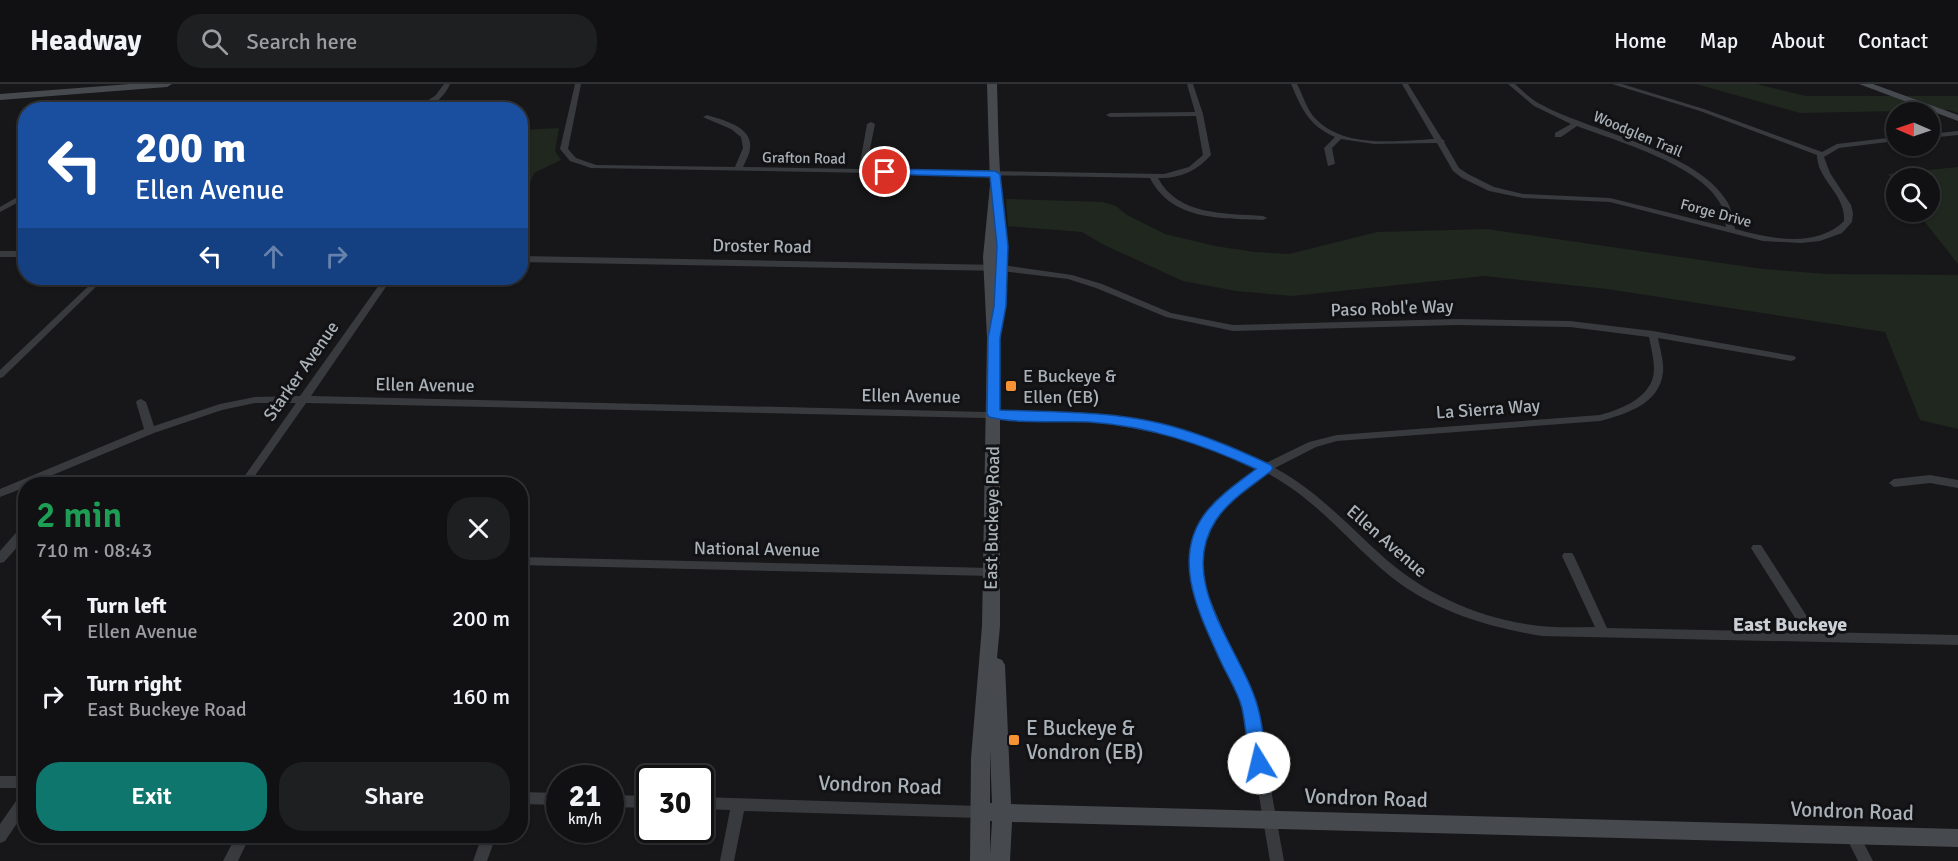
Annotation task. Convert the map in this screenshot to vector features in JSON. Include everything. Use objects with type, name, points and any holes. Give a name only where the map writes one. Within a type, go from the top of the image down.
[{"type":"main road","points":[[0,97],[167,84]]},
{"type":"main road","name":"East Buckeye Road","points":[[980,861],[982,729],[991,626],[994,338],[1000,306],[996,268],[1002,232],[995,180],[992,84]]},
{"type":"main road","name":"East Buckeye Road","points":[[993,102],[997,84]]},
{"type":"main road","points":[[1869,85],[1958,118]]},
{"type":"main road","name":"East Buckeye Road","points":[[991,626],[996,665],[1002,813],[1000,861]]},
{"type":"main road","name":"Vondron Road","points":[[979,812],[1958,838]]},
{"type":"street","points":[[431,102],[443,92],[447,84]]},
{"type":"street","name":"Grafton Road","points":[[578,84],[564,149],[567,156],[589,166],[862,172],[995,180],[1153,176],[1185,172],[1204,160],[1207,155],[1207,145],[1190,84]]},
{"type":"street","points":[[1294,84],[1312,120],[1340,136],[1370,142],[1441,141]]},
{"type":"street","name":"Forge Drive","points":[[1405,84],[1456,169],[1492,189],[1523,196],[1610,200],[1763,239],[1801,241],[1817,239],[1839,231],[1848,222],[1848,205],[1821,167],[1820,156],[1822,154]]},
{"type":"street","name":"Woodglen Trail","points":[[1511,84],[1536,105],[1662,157],[1697,176],[1724,202],[1731,231]]},
{"type":"street","points":[[1615,84],[1702,110],[1822,154],[1836,146],[1886,140]]},
{"type":"street","points":[[1110,115],[1199,114]]},
{"type":"street","points":[[706,117],[734,127],[745,136],[747,148],[738,170]]},
{"type":"street","points":[[1558,135],[1577,123]]},
{"type":"street","points":[[862,172],[871,124]]},
{"type":"street","points":[[1940,135],[1958,133]]},
{"type":"street","points":[[1331,164],[1328,148],[1340,136]]},
{"type":"street","points":[[1153,176],[1164,197],[1185,208],[1206,213],[1263,218]]},
{"type":"street","points":[[0,210],[18,199]]},
{"type":"street","points":[[0,254],[18,254]]},
{"type":"street","name":"Droster Road","points":[[528,259],[996,268]]},
{"type":"street","name":"Paso Robl'e Way","points":[[996,268],[1078,279],[1169,315],[1194,322],[1233,328],[1520,322],[1570,324],[1653,334],[1791,358]]},
{"type":"street","points":[[0,375],[94,285]]},
{"type":"street","name":"Starker Avenue","points":[[249,477],[383,285]]},
{"type":"street","name":"La Sierra Way","points":[[1276,861],[1250,707],[1209,616],[1196,579],[1200,537],[1211,516],[1230,495],[1266,468],[1313,444],[1337,438],[1600,418],[1622,412],[1639,403],[1654,386],[1659,370],[1653,334]]},
{"type":"street","name":"Ellen Avenue","points":[[48,477],[188,416],[255,400],[993,414],[1087,418],[1158,427],[1217,445],[1266,468],[1289,480],[1329,511],[1398,576],[1449,608],[1470,616],[1542,631],[1958,640]]},
{"type":"street","points":[[141,402],[150,431]]},
{"type":"street","points":[[1894,483],[1930,479],[1958,484]]},
{"type":"street","name":"Ellen Avenue","points":[[0,493],[18,488]]},
{"type":"street","points":[[0,559],[18,538]]},
{"type":"street","points":[[1757,548],[1814,637]]},
{"type":"street","points":[[1568,556],[1603,632]]},
{"type":"street","name":"National Avenue","points":[[528,561],[992,573]]},
{"type":"street","points":[[0,782],[18,782]]},
{"type":"street","points":[[528,798],[546,799]]},
{"type":"street","name":"Vondron Road","points":[[714,803],[979,812]]},
{"type":"street","points":[[726,861],[738,804]]},
{"type":"street","points":[[0,836],[18,810]]},
{"type":"street","points":[[1852,835],[1866,861]]},
{"type":"street","points":[[230,861],[239,843]]},
{"type":"street","points":[[480,861],[486,843]]},
{"type":"shaded area","points":[[1696,84],[1757,84],[1806,96],[1958,96],[1958,113],[1940,110],[1940,102],[1886,102],[1886,111],[1800,113]]},
{"type":"shaded area","points":[[559,128],[555,151],[561,160],[534,173],[528,189],[528,130]]},
{"type":"shaded area","points":[[1958,167],[1958,264],[1925,222],[1940,222],[1940,169]]},
{"type":"shaded area","points":[[1006,199],[1103,202],[1116,206],[1127,215],[1165,234],[1215,246],[1255,252],[1289,254],[1377,232],[1487,229],[1763,269],[1828,274],[1958,275],[1958,429],[1920,420],[1885,332],[1607,289],[1484,276],[1292,296],[1236,291],[1183,281],[1104,245],[1082,232],[1008,226]]},
{"type":"place","name":"E Buckeye & Ellen (EB)","points":[[1011,386]]},
{"type":"place","name":"E Buckeye & Vondron (EB)","points":[[1014,740]]},
{"type":"district","name":"East Buckeye","points":[[1790,624]]},
{"type":"route","points":[[885,172],[995,174],[1002,232],[1002,287],[994,338],[993,414],[1093,418],[1158,427],[1217,445],[1266,468],[1230,495],[1211,516],[1196,550],[1196,579],[1209,616],[1250,707],[1259,763]]}]
